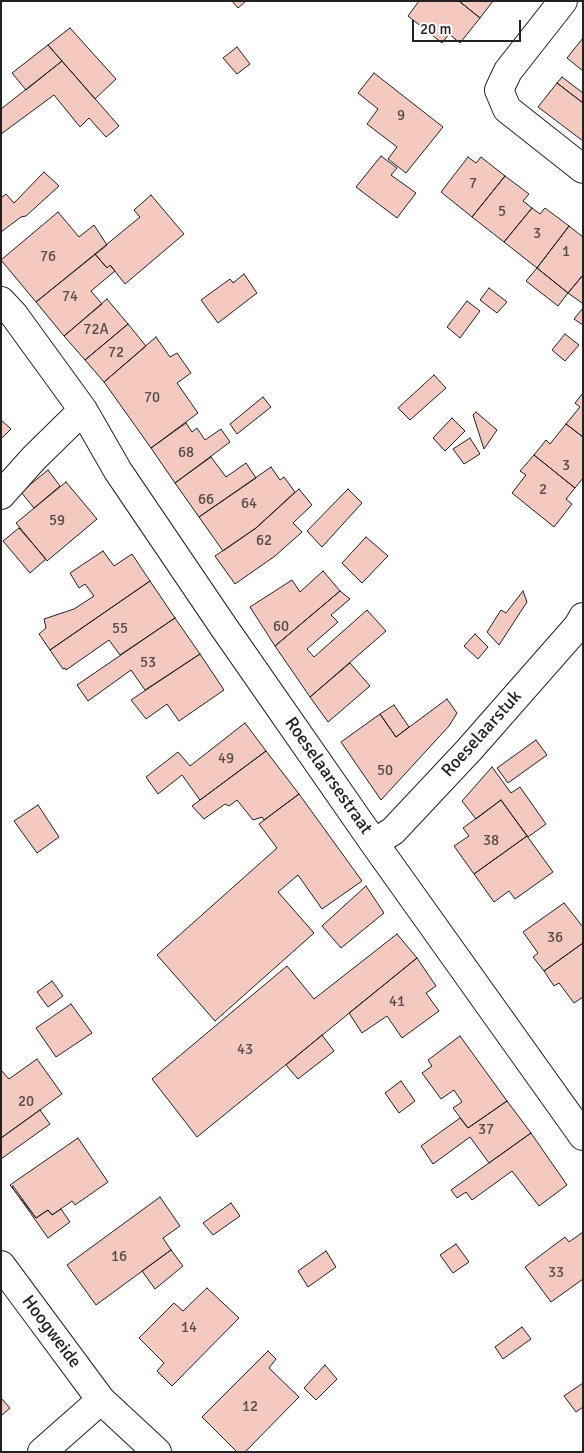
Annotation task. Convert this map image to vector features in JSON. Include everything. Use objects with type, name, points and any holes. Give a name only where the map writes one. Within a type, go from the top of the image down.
[{"type":"street","points":[[563,1],[508,71],[499,90],[507,109],[583,169]]},
{"type":"street","name":"Roeselaarsestraat","points":[[1,301],[14,315],[83,410],[118,472],[374,843],[583,1136]]},
{"type":"street","points":[[1,495],[34,458],[83,410]]},
{"type":"street","name":"Roeselaarstuk","points":[[374,843],[392,830],[469,750],[578,626],[583,617]]},
{"type":"street","name":"Hoogweide","points":[[1,1265],[101,1400],[157,1452]]},
{"type":"street","points":[[42,1452],[101,1400]]},
{"type":"building","points":[[232,1],[246,1],[238,8]]},
{"type":"building","points":[[419,1],[459,1],[480,18],[460,43],[449,34],[442,43],[408,16]]},
{"type":"building","points":[[459,1],[493,1],[480,18]]},
{"type":"building","points":[[70,28],[116,79],[95,99],[48,45]]},
{"type":"building","points":[[583,38],[583,71],[567,58]]},
{"type":"building","points":[[48,45],[62,61],[26,90],[12,73]]},
{"type":"building","points":[[237,47],[250,64],[237,74],[223,58]]},
{"type":"building","points":[[62,61],[119,126],[106,137],[89,118],[80,127],[54,95],[1,134],[1,109]]},
{"type":"building","points":[[374,73],[443,127],[406,173],[388,159],[397,147],[367,124],[378,109],[358,93]]},
{"type":"building","points":[[562,77],[583,93],[583,103],[557,83]]},
{"type":"building","points":[[557,83],[583,103],[583,141],[538,107]]},
{"type":"building","points":[[381,156],[397,168],[391,175],[416,193],[397,218],[356,187]]},
{"type":"building","points":[[468,157],[476,163],[481,157],[505,176],[472,217],[441,192]]},
{"type":"building","points":[[44,172],[59,186],[26,216],[21,217],[1,232],[1,198],[6,194],[14,203]]},
{"type":"building","points":[[505,176],[529,194],[523,201],[532,208],[504,242],[472,217]]},
{"type":"building","points":[[151,195],[184,234],[125,284],[110,265],[107,268],[95,254],[140,217],[134,210]]},
{"type":"building","points":[[532,208],[540,214],[545,208],[569,226],[537,268],[504,242]]},
{"type":"building","points":[[58,212],[79,237],[94,225],[107,245],[36,302],[1,260]]},
{"type":"building","points":[[569,226],[583,237],[583,275],[568,293],[537,268]]},
{"type":"building","points":[[95,254],[107,268],[110,265],[115,271],[91,291],[102,304],[64,336],[36,302]]},
{"type":"building","points":[[537,268],[568,293],[558,306],[526,281]]},
{"type":"building","points":[[244,274],[257,293],[218,323],[201,300],[230,279],[233,283]]},
{"type":"building","points":[[583,275],[583,302],[582,303],[568,293]]},
{"type":"building","points":[[489,288],[507,302],[497,313],[480,300]]},
{"type":"building","points":[[107,299],[128,324],[85,360],[64,336]]},
{"type":"building","points":[[467,301],[480,311],[460,338],[447,327]]},
{"type":"building","points":[[583,308],[583,325],[574,319]]},
{"type":"building","points":[[128,324],[146,346],[104,382],[85,360]]},
{"type":"building","points":[[565,334],[579,345],[565,361],[552,350]]},
{"type":"building","points":[[156,337],[170,357],[177,353],[191,373],[177,383],[198,413],[151,448],[104,382]]},
{"type":"building","points":[[434,375],[446,388],[410,420],[398,408]]},
{"type":"building","points":[[583,393],[583,437],[566,424],[580,407],[575,403]]},
{"type":"building","points":[[263,397],[271,407],[237,434],[230,424]]},
{"type":"building","points":[[476,412],[497,430],[484,449],[473,415]]},
{"type":"building","points":[[452,418],[465,431],[445,451],[433,438]]},
{"type":"building","points":[[1,420],[11,429],[1,439]]},
{"type":"building","points":[[186,423],[192,432],[197,428],[205,440],[221,429],[230,442],[175,483],[151,448]]},
{"type":"building","points":[[566,424],[583,437],[583,478],[575,488],[534,455],[546,440],[550,444]]},
{"type":"building","points":[[470,438],[480,454],[464,464],[453,449]]},
{"type":"building","points":[[534,455],[575,488],[566,499],[572,504],[554,527],[512,493],[526,475],[520,471]]},
{"type":"building","points":[[211,457],[226,477],[246,463],[256,478],[199,517],[175,483]]},
{"type":"building","points":[[271,467],[280,480],[284,477],[295,492],[256,528],[223,551],[199,517]]},
{"type":"building","points":[[48,470],[60,486],[34,508],[21,492]]},
{"type":"building","points":[[66,482],[97,519],[47,561],[16,523]]},
{"type":"building","points":[[299,489],[312,505],[293,523],[302,532],[275,556],[235,584],[215,556],[256,528]]},
{"type":"building","points":[[348,489],[362,503],[322,547],[307,531]]},
{"type":"building","points":[[19,528],[46,559],[30,573],[3,541]]},
{"type":"building","points":[[366,537],[388,556],[362,583],[342,563]]},
{"type":"building","points":[[103,551],[114,566],[132,554],[150,581],[50,650],[39,634],[46,628],[44,619],[74,609],[94,596],[85,584],[79,588],[70,573]]},
{"type":"building","points":[[323,571],[340,591],[275,646],[250,607],[292,580],[300,592]]},
{"type":"building","points":[[150,581],[175,618],[120,655],[109,640],[66,670],[65,668],[63,669],[50,650]]},
{"type":"building","points":[[340,591],[350,599],[331,615],[338,622],[307,649],[314,657],[367,610],[386,631],[310,697],[275,646]]},
{"type":"building","points":[[523,591],[527,602],[499,645],[487,632],[501,610],[506,613]]},
{"type":"building","points":[[175,618],[200,654],[145,690],[131,670],[88,701],[77,685]]},
{"type":"building","points":[[475,634],[488,647],[478,659],[464,646]]},
{"type":"building","points":[[200,654],[224,690],[179,721],[167,704],[146,719],[131,700]]},
{"type":"building","points":[[350,663],[370,686],[328,722],[310,697]]},
{"type":"building","points":[[447,699],[457,713],[449,726],[381,800],[341,742],[380,714],[396,737]]},
{"type":"building","points":[[394,705],[409,727],[396,737],[380,714]]},
{"type":"building","points":[[245,723],[266,751],[200,800],[182,775],[158,794],[146,777],[178,752],[190,766]]},
{"type":"building","points":[[536,740],[547,755],[508,783],[497,768]]},
{"type":"building","points":[[266,751],[299,794],[264,820],[262,817],[253,820],[237,800],[229,806],[225,804],[204,819],[192,806]]},
{"type":"building","points":[[492,767],[511,793],[520,787],[546,824],[528,837],[501,800],[476,819],[462,801]]},
{"type":"building","points":[[299,794],[362,881],[322,909],[298,875],[278,892],[314,933],[215,1021],[157,955],[277,848],[259,824]]},
{"type":"building","points":[[501,800],[527,836],[474,874],[454,846],[469,836],[463,828]]},
{"type":"building","points":[[38,805],[59,837],[37,853],[14,821]]},
{"type":"building","points":[[527,836],[553,872],[515,899],[509,891],[494,902],[474,874]]},
{"type":"building","points":[[366,886],[384,913],[341,948],[322,926]]},
{"type":"building","points":[[564,903],[583,927],[583,943],[544,971],[533,957],[538,953],[523,932]]},
{"type":"building","points":[[397,934],[417,958],[197,1137],[152,1079],[287,966],[314,999]]},
{"type":"building","points":[[583,943],[583,997],[574,1003],[559,983],[554,986],[544,971]]},
{"type":"building","points":[[417,958],[436,986],[426,993],[439,1011],[402,1038],[387,1016],[362,1033],[349,1013]]},
{"type":"building","points":[[52,981],[63,996],[48,1007],[37,992]]},
{"type":"building","points":[[71,1004],[92,1033],[56,1057],[36,1028]]},
{"type":"building","points":[[322,1035],[334,1051],[298,1079],[286,1065]]},
{"type":"building","points":[[460,1036],[507,1101],[468,1128],[453,1108],[462,1102],[454,1090],[441,1099],[422,1073],[432,1066],[428,1060]]},
{"type":"building","points":[[37,1059],[62,1094],[1,1138],[1,1070],[9,1079]]},
{"type":"building","points":[[401,1081],[415,1101],[399,1113],[385,1093]]},
{"type":"building","points":[[507,1101],[531,1133],[489,1163],[470,1137],[433,1164],[421,1146],[460,1118],[468,1128]]},
{"type":"building","points":[[40,1110],[50,1124],[1,1159],[1,1138]]},
{"type":"building","points":[[531,1133],[567,1185],[539,1206],[512,1171],[472,1200],[466,1192],[457,1198],[451,1190]]},
{"type":"building","points":[[78,1138],[108,1182],[75,1205],[72,1201],[52,1215],[48,1210],[36,1218],[10,1185]]},
{"type":"building","points":[[13,1186],[36,1218],[48,1210],[52,1215],[61,1209],[70,1222],[48,1238]]},
{"type":"building","points":[[160,1197],[180,1226],[163,1238],[171,1250],[96,1305],[67,1265]]},
{"type":"building","points":[[231,1203],[240,1216],[213,1235],[203,1223]]},
{"type":"building","points":[[583,1232],[583,1279],[551,1302],[525,1267],[565,1237],[569,1242]]},
{"type":"building","points":[[456,1244],[469,1262],[453,1273],[440,1255]]},
{"type":"building","points":[[171,1250],[183,1266],[155,1289],[142,1271]]},
{"type":"building","points":[[326,1251],[336,1267],[308,1287],[298,1271]]},
{"type":"building","points":[[207,1288],[239,1318],[172,1386],[157,1371],[164,1363],[139,1338],[174,1303],[183,1311]]},
{"type":"building","points":[[522,1327],[531,1339],[503,1359],[495,1347]]},
{"type":"building","points":[[268,1351],[276,1359],[269,1368],[299,1397],[245,1452],[237,1452],[202,1417]]},
{"type":"building","points":[[325,1365],[337,1379],[316,1400],[304,1388]]},
{"type":"building","points":[[583,1383],[583,1407],[576,1412],[564,1396]]},
{"type":"building","points":[[1,1398],[10,1408],[1,1416]]}]
